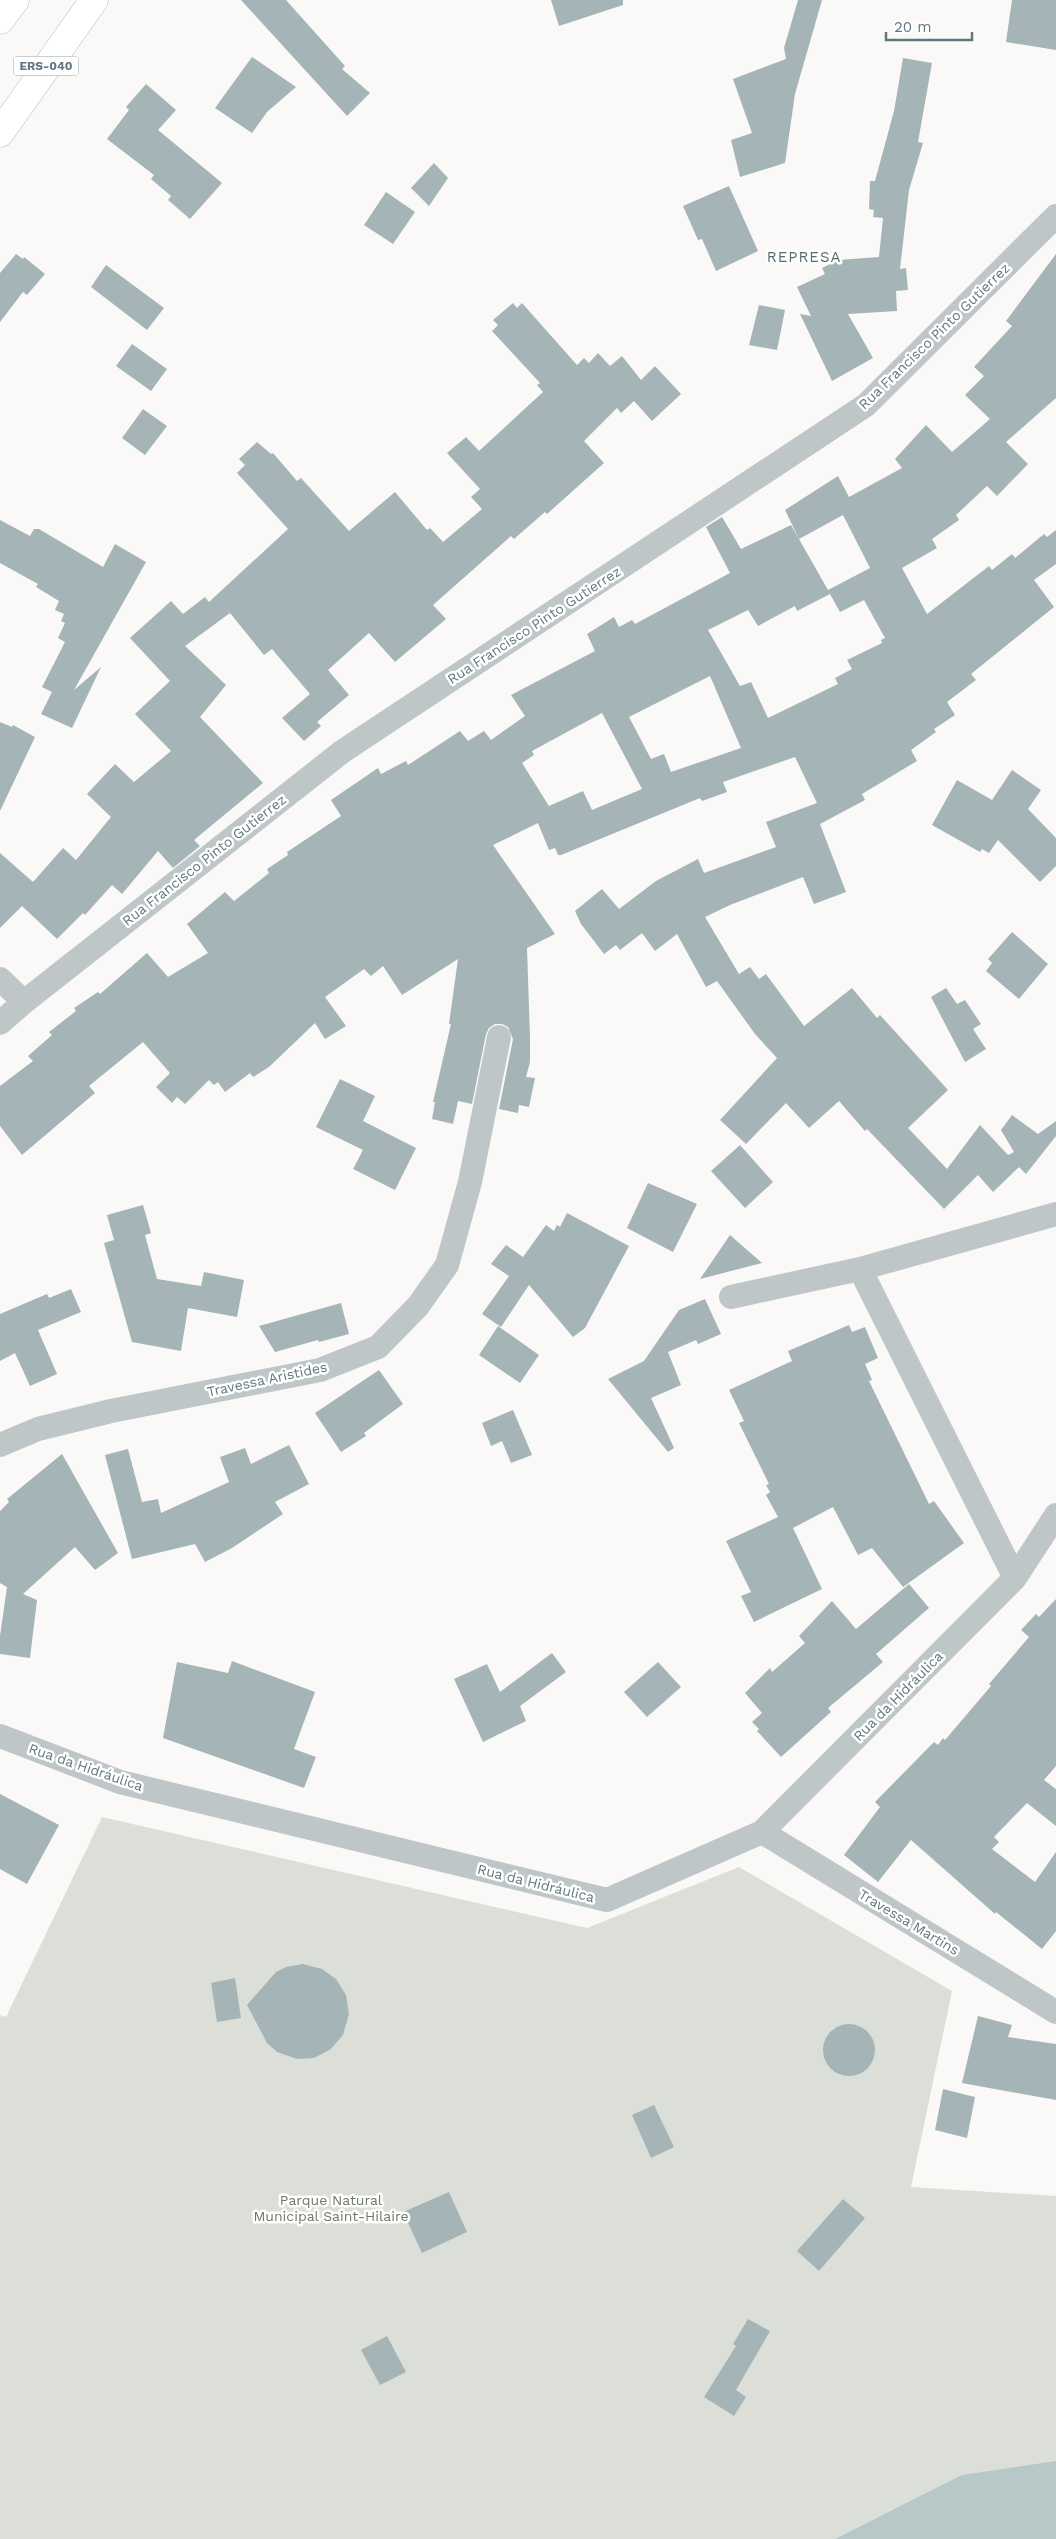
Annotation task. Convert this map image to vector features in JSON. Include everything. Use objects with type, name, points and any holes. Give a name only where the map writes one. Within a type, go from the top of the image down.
[{"type":"main road","points":[[0,20],[15,0]]},
{"type":"main road","name":"ERS-040","points":[[0,133],[94,0]]},
{"type":"street","name":"Rua Francisco Pinto Gutierrez","points":[[0,1023],[24,1002],[343,751],[866,405],[1056,216]]},
{"type":"street","points":[[0,979],[24,1002]]},
{"type":"street","name":"Travessa Aristides","points":[[0,1445],[38,1428],[110,1411],[320,1370],[378,1347],[418,1306],[447,1265],[470,1182],[499,1038]]},
{"type":"street","points":[[731,1297],[860,1269],[1056,1214]]},
{"type":"street","points":[[860,1269],[1015,1578]]},
{"type":"street","name":"Rua da Hidráulica","points":[[0,1736],[120,1782],[607,1900],[762,1832],[1015,1578],[1056,1514]]},
{"type":"street","name":"Travessa Martins","points":[[762,1832],[1056,2012]]},
{"type":"green space","name":"Parque Natural Municipal Saint-Hilaire","points":[[102,1817],[587,1928],[739,1867],[952,1991],[911,2187],[1056,2196],[1056,2539],[0,2539],[0,2015],[6,2017]]},
{"type":"shaded area","points":[[1056,2461],[1056,2539],[835,2539],[962,2475]]},
{"type":"building","points":[[241,0],[286,0],[345,66],[342,69],[370,93],[347,116]]},
{"type":"building","points":[[551,0],[623,0],[623,5],[559,26]]},
{"type":"building","points":[[798,0],[822,0],[795,94],[785,163],[740,177],[731,140],[752,133],[733,79],[786,59],[784,48]]},
{"type":"building","points":[[1012,0],[1056,0],[1056,50],[1006,42]]},
{"type":"building","points":[[252,57],[296,87],[267,112],[252,133],[215,108]]},
{"type":"building","points":[[903,58],[932,63],[918,142],[923,143],[909,190],[900,269],[906,268],[908,290],[896,291],[897,311],[848,314],[873,358],[832,381],[800,314],[811,316],[797,287],[825,274],[822,268],[838,260],[879,257],[883,218],[873,217],[874,210],[869,209],[870,181],[875,181],[894,111]]},
{"type":"building","points":[[146,84],[176,110],[158,130],[222,183],[190,219],[168,200],[171,196],[151,179],[154,175],[107,139],[129,110],[126,107]]},
{"type":"building","points":[[434,163],[448,178],[429,206],[411,188]]},
{"type":"building","points":[[729,186],[758,251],[716,271],[702,239],[698,240],[683,206]]},
{"type":"building","points":[[386,192],[415,212],[393,244],[364,225]]},
{"type":"building","points":[[16,254],[23,259],[24,257],[45,274],[27,295],[23,292],[0,322],[0,273]]},
{"type":"building","points":[[1056,254],[1056,398],[1006,442],[1028,464],[997,496],[987,486],[956,515],[959,520],[932,539],[937,548],[902,568],[927,614],[989,566],[992,570],[1012,554],[1015,558],[1044,534],[1047,537],[1056,530],[1056,564],[1034,580],[1054,607],[971,674],[976,680],[947,702],[955,715],[934,729],[936,732],[911,750],[917,761],[862,794],[865,800],[820,824],[846,892],[814,904],[803,877],[730,905],[705,917],[739,974],[750,967],[759,979],[766,974],[804,1026],[852,988],[877,1018],[880,1015],[948,1090],[908,1128],[947,1169],[980,1125],[1008,1155],[1014,1152],[1001,1130],[1012,1115],[1038,1134],[1056,1121],[1056,1136],[1026,1174],[1019,1167],[993,1192],[978,1175],[944,1209],[867,1129],[865,1131],[839,1101],[809,1128],[786,1103],[746,1144],[720,1120],[777,1058],[755,1034],[717,981],[706,987],[677,934],[655,951],[642,933],[620,950],[616,945],[604,954],[581,924],[575,911],[602,889],[619,909],[656,881],[698,859],[704,873],[776,847],[766,822],[817,803],[795,757],[723,782],[727,792],[702,801],[700,798],[561,855],[558,855],[555,848],[549,850],[538,823],[493,845],[555,934],[527,948],[530,1062],[526,1077],[535,1078],[529,1107],[519,1105],[518,1113],[499,1109],[513,1039],[508,1027],[502,1024],[495,1024],[489,1028],[486,1034],[472,1104],[458,1101],[453,1124],[432,1119],[435,1102],[433,1102],[451,1024],[449,1024],[458,959],[402,995],[383,966],[371,976],[364,969],[325,997],[346,1026],[325,1039],[315,1023],[269,1067],[253,1077],[250,1073],[225,1092],[218,1082],[214,1085],[209,1080],[185,1104],[177,1097],[172,1103],[156,1087],[170,1073],[143,1042],[89,1086],[95,1093],[22,1155],[0,1126],[0,1086],[33,1061],[28,1056],[52,1035],[49,1032],[76,1011],[74,1008],[98,992],[100,994],[147,953],[168,977],[208,953],[187,924],[225,892],[234,901],[269,873],[267,869],[288,855],[287,852],[341,816],[331,800],[378,768],[381,774],[406,761],[408,765],[460,731],[468,741],[484,731],[491,740],[525,716],[511,695],[595,651],[587,634],[614,617],[619,627],[632,620],[635,624],[730,573],[706,527],[722,517],[741,549],[791,525],[828,590],[870,568],[843,515],[799,539],[785,510],[838,476],[849,497],[902,468],[895,459],[926,425],[952,452],[990,419],[965,395],[984,376],[974,367],[1012,326],[1006,321]],"holes":[[[830,594],[840,612],[864,600],[885,638],[881,640],[882,643],[847,660],[852,669],[835,678],[838,684],[768,718],[751,682],[740,686],[708,630],[748,610],[758,626],[795,606],[797,611]],[[710,676],[741,748],[671,772],[664,754],[651,759],[629,717]],[[602,713],[642,789],[592,810],[583,791],[549,806],[522,763],[534,755],[532,751]]]},
{"type":"building","points":[[106,265],[164,308],[147,330],[91,287]]},
{"type":"building","points":[[513,303],[517,308],[522,303],[577,365],[584,358],[589,363],[598,353],[610,366],[622,356],[641,380],[655,366],[681,394],[652,421],[634,401],[621,413],[617,408],[584,441],[604,463],[547,514],[545,512],[514,539],[511,536],[433,605],[446,619],[395,662],[369,633],[328,670],[349,695],[317,722],[321,726],[304,741],[282,718],[310,694],[272,649],[264,655],[230,613],[185,646],[226,685],[200,717],[263,783],[194,840],[200,846],[173,868],[158,851],[122,894],[112,885],[85,915],[83,913],[57,939],[22,906],[0,928],[0,853],[33,882],[63,848],[76,860],[111,817],[87,794],[115,764],[134,782],[171,751],[135,714],[170,681],[130,638],[171,601],[183,614],[205,597],[209,602],[288,529],[237,473],[245,465],[239,459],[257,442],[271,454],[273,453],[297,481],[301,478],[349,531],[395,492],[427,530],[430,528],[443,542],[482,509],[471,497],[480,489],[447,453],[466,437],[479,451],[543,392],[537,385],[540,383],[492,331],[498,325],[493,320]]},
{"type":"building","points":[[759,305],[785,310],[777,350],[749,345]]},
{"type":"building","points":[[132,344],[167,369],[151,391],[116,366]]},
{"type":"building","points":[[143,409],[167,426],[145,455],[122,438]]},
{"type":"building","points":[[0,520],[30,536],[34,529],[39,529],[103,567],[115,544],[146,562],[74,690],[101,667],[72,728],[41,714],[52,692],[42,687],[65,642],[58,638],[65,623],[61,621],[64,614],[55,610],[59,601],[36,587],[38,584],[0,563]]},
{"type":"building","points":[[0,722],[12,727],[13,725],[35,737],[0,811]]},
{"type":"building","points":[[1012,770],[1041,790],[1028,809],[1056,838],[1056,866],[1040,882],[998,840],[989,853],[982,849],[980,852],[932,825],[957,780],[992,800]]},
{"type":"building","points":[[1012,932],[1048,964],[1019,999],[986,971],[992,963],[988,959]]},
{"type":"building","points":[[946,988],[957,1004],[965,1000],[981,1024],[973,1029],[986,1049],[965,1062],[931,997]]},
{"type":"building","points":[[340,1079],[375,1096],[363,1121],[416,1148],[395,1190],[353,1169],[363,1150],[316,1127]]},
{"type":"building","points":[[740,1145],[773,1182],[745,1208],[711,1171]]},
{"type":"building","points":[[648,1183],[697,1204],[673,1252],[627,1228]]},
{"type":"building","points":[[143,1205],[151,1233],[145,1235],[157,1279],[201,1286],[204,1272],[244,1280],[237,1317],[188,1308],[181,1351],[132,1342],[104,1243],[114,1240],[107,1215]]},
{"type":"building","points":[[567,1213],[629,1246],[585,1328],[573,1337],[529,1285],[501,1327],[482,1314],[509,1276],[491,1264],[506,1245],[523,1257],[546,1225],[554,1231],[557,1225],[560,1227]]},
{"type":"building","points":[[730,1235],[762,1263],[700,1279]]},
{"type":"building","points":[[71,1289],[81,1312],[38,1330],[57,1374],[30,1386],[15,1353],[0,1361],[0,1314],[47,1294],[49,1298]]},
{"type":"building","points":[[705,1299],[721,1334],[698,1344],[696,1340],[668,1352],[681,1385],[651,1398],[674,1448],[668,1452],[608,1379],[644,1361],[679,1310]]},
{"type":"building","points":[[341,1303],[349,1334],[275,1352],[259,1326]]},
{"type":"building","points":[[849,1325],[852,1332],[865,1327],[878,1358],[865,1364],[872,1380],[869,1381],[929,1504],[934,1501],[964,1543],[903,1587],[872,1548],[858,1555],[833,1507],[793,1528],[822,1589],[754,1622],[741,1596],[751,1592],[726,1541],[778,1517],[766,1495],[770,1492],[766,1485],[769,1484],[739,1423],[744,1421],[729,1390],[792,1361],[788,1351]]},
{"type":"building","points":[[498,1326],[539,1355],[520,1383],[479,1355]]},
{"type":"building","points":[[379,1370],[403,1404],[364,1433],[366,1436],[341,1452],[315,1413]]},
{"type":"building","points":[[513,1410],[532,1455],[511,1463],[502,1441],[491,1446],[482,1423]]},
{"type":"building","points":[[289,1445],[309,1484],[275,1502],[283,1514],[232,1548],[205,1562],[195,1544],[132,1559],[105,1455],[128,1449],[142,1502],[158,1499],[161,1513],[229,1482],[220,1457],[245,1448],[251,1464]]},
{"type":"building","points":[[62,1454],[118,1553],[95,1570],[75,1547],[23,1594],[37,1600],[30,1658],[0,1654],[0,1636],[7,1587],[0,1583],[0,1511],[9,1502],[7,1499]]},
{"type":"building","points":[[909,1584],[929,1608],[876,1654],[883,1662],[828,1708],[831,1712],[781,1757],[757,1731],[759,1729],[752,1722],[762,1713],[745,1693],[770,1668],[772,1672],[805,1643],[799,1636],[832,1601],[856,1629]]},
{"type":"building","points":[[1056,1599],[1056,1766],[1044,1780],[1056,1789],[1056,1826],[1027,1803],[994,1837],[999,1842],[992,1849],[1035,1882],[1056,1852],[1056,1931],[1042,1949],[996,1912],[995,1914],[911,1840],[878,1882],[844,1855],[880,1807],[875,1802],[934,1742],[938,1745],[943,1738],[945,1740],[991,1686],[989,1684],[1029,1637],[1021,1630],[1036,1614],[1039,1617]]},
{"type":"building","points":[[552,1653],[566,1672],[520,1706],[526,1721],[483,1742],[454,1679],[487,1664],[500,1692]]},
{"type":"building","points":[[232,1661],[315,1692],[294,1749],[316,1757],[304,1788],[163,1738],[177,1662],[228,1673]]},
{"type":"building","points":[[658,1662],[681,1687],[647,1717],[624,1692]]},
{"type":"building","points":[[0,1794],[59,1825],[27,1884],[0,1869]]},
{"type":"building","points":[[303,1964],[322,1969],[336,1979],[346,1995],[349,2014],[343,2035],[331,2049],[314,2058],[297,2059],[277,2052],[267,2043],[247,2005],[276,1972],[286,1967]]},
{"type":"building","points":[[235,1978],[241,2018],[217,2022],[211,1983]]},
{"type":"building","points":[[978,2016],[1012,2025],[1008,2037],[1056,2044],[1056,2100],[962,2083]]},
{"type":"building","points":[[849,2024],[859,2026],[867,2032],[873,2040],[875,2050],[873,2060],[867,2068],[859,2074],[849,2076],[839,2074],[831,2068],[825,2060],[823,2050],[825,2040],[831,2032],[839,2026]]},
{"type":"building","points":[[943,2089],[975,2097],[967,2138],[935,2130]]},
{"type":"building","points":[[654,2105],[674,2147],[651,2158],[632,2115]]},
{"type":"building","points":[[449,2192],[467,2232],[422,2253],[403,2212]]},
{"type":"building","points":[[843,2199],[865,2218],[819,2271],[797,2251]]},
{"type":"building","points":[[748,2319],[770,2331],[736,2390],[746,2397],[734,2416],[704,2397],[736,2346],[733,2344]]},
{"type":"building","points":[[387,2336],[406,2372],[380,2385],[361,2350]]},
{"type":"district","name":"REPRESA","points":[[804,257]]}]
